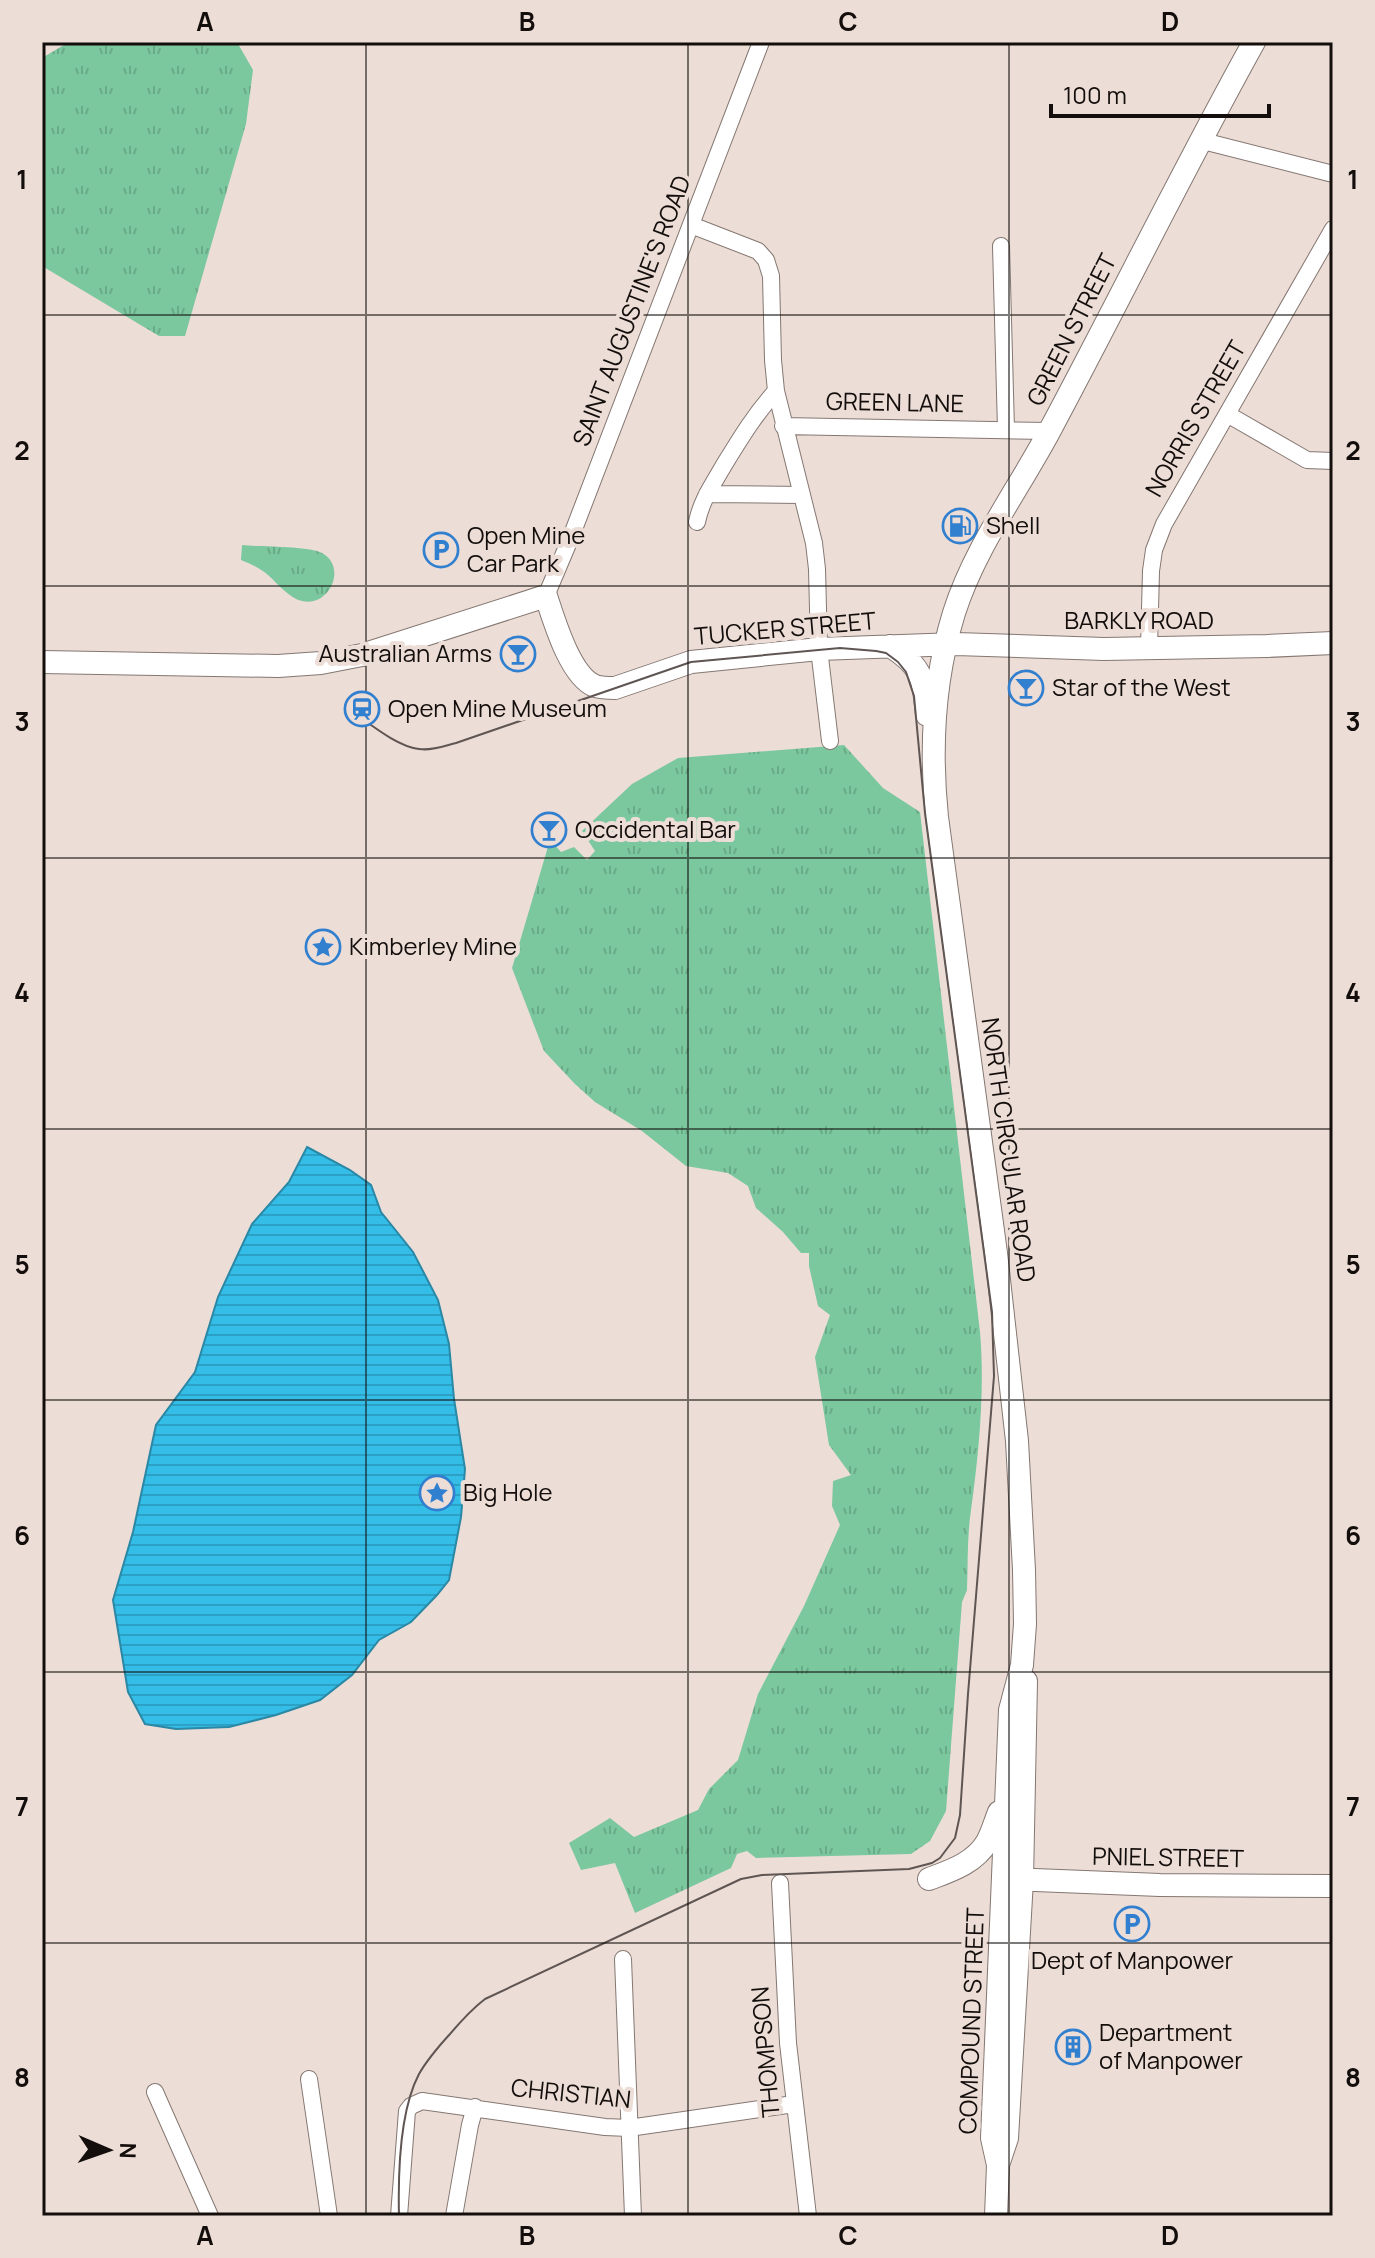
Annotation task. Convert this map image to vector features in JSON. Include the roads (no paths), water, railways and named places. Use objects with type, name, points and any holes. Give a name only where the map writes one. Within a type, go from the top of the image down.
[{"type":"street","name":"SAINT AUGUSTINE'S ROAD","points":[[546,596],[761,42]]},
{"type":"street","name":"GREEN STREET","points":[[946,645],[967,580],[981,552],[1049,431],[1253,42]]},
{"type":"street","points":[[1199,140],[1333,174]]},
{"type":"street","points":[[691,225],[758,251],[766,260],[771,276],[776,391],[814,543],[819,649],[830,741]]},
{"type":"street","name":"NORRIS STREET","points":[[1149,648],[1151,571],[1154,550],[1164,524],[1333,229]]},
{"type":"street","points":[[1001,246],[1006,429]]},
{"type":"street","points":[[697,522],[707,494],[750,421],[776,391]]},
{"type":"street","points":[[1227,414],[1307,460],[1333,461]]},
{"type":"street","name":"GREEN LANE","points":[[783,426],[1049,431]]},
{"type":"street","points":[[707,494],[801,495]]},
{"type":"street","points":[[42,662],[313,665],[362,655],[546,596]]},
{"type":"street","name":"TUCKER STREET","points":[[546,596],[574,664],[590,683],[604,688],[615,688],[706,659],[819,649],[946,645]]},
{"type":"street","name":"BARKLY ROAD","points":[[946,645],[1104,649],[1333,643]]},
{"type":"street","name":"NORTH CIRCULAR ROAD","points":[[946,645],[936,706],[934,780],[996,1253],[1014,1415],[1024,1570],[1022,1665],[1010,1710],[1006,1794],[1012,1879]]},
{"type":"street","points":[[890,646],[916,666],[922,681],[934,780]]},
{"type":"street","name":"NORTH CIRCULAR ROAD","points":[[1012,1879],[1027,1692],[1022,1665]]},
{"type":"street","points":[[929,1879],[965,1863],[977,1854],[987,1842],[1006,1794]]},
{"type":"street","name":"PNIEL STREET","points":[[1012,1879],[1160,1885],[1333,1886]]},
{"type":"street","name":"COMPOUND STREET","points":[[996,2216],[998,2165],[1007,2138],[1012,1879]]},
{"type":"street","name":"THOMPSON","points":[[780,1883],[784,2003],[808,2216]]},
{"type":"street","points":[[623,1959],[633,2216]]},
{"type":"street","points":[[309,2079],[329,2216]]},
{"type":"street","points":[[155,2092],[210,2216]]},
{"type":"street","name":"CHRISTIAN","points":[[399,2216],[407,2111],[422,2101],[629,2128],[794,2104]]},
{"type":"street","points":[[454,2216],[475,2107]]},
{"type":"water","points":[[307,1147],[371,1185],[381,1212],[413,1252],[438,1300],[449,1344],[465,1469],[461,1517],[449,1580],[411,1622],[379,1640],[352,1675],[320,1700],[229,1727],[176,1729],[145,1724],[128,1692],[113,1600],[133,1532],[156,1425],[195,1372],[218,1297],[252,1224],[289,1182]]},
{"type":"tram line","points":[[347,708],[400,743],[428,749],[456,743],[691,662],[840,648],[886,653],[898,662],[906,672],[914,696],[925,813],[992,1312],[994,1376],[960,1815],[955,1838],[940,1858],[909,1869],[762,1875],[741,1879],[485,1999],[433,2053],[412,2089],[401,2144],[399,2216]]},
{"type":"place","name":"Shell","points":[[960,526]]},
{"type":"place","name":"Open Mine Car Park","points":[[441,550]]},
{"type":"place","name":"Australian Arms","points":[[518,654]]},
{"type":"place","name":"Star of the West","points":[[1026,688]]},
{"type":"place","name":"Open Mine Museum","points":[[362,709]]},
{"type":"place","name":"Occidental Bar","points":[[549,830]]},
{"type":"place","name":"Kimberley Mine","points":[[323,947]]},
{"type":"place","name":"Big Hole","points":[[437,1493]]},
{"type":"place","name":"Dept of Manpower","points":[[1132,1924]]},
{"type":"place","name":"Department of Manpower","points":[[1073,2047]]}]
